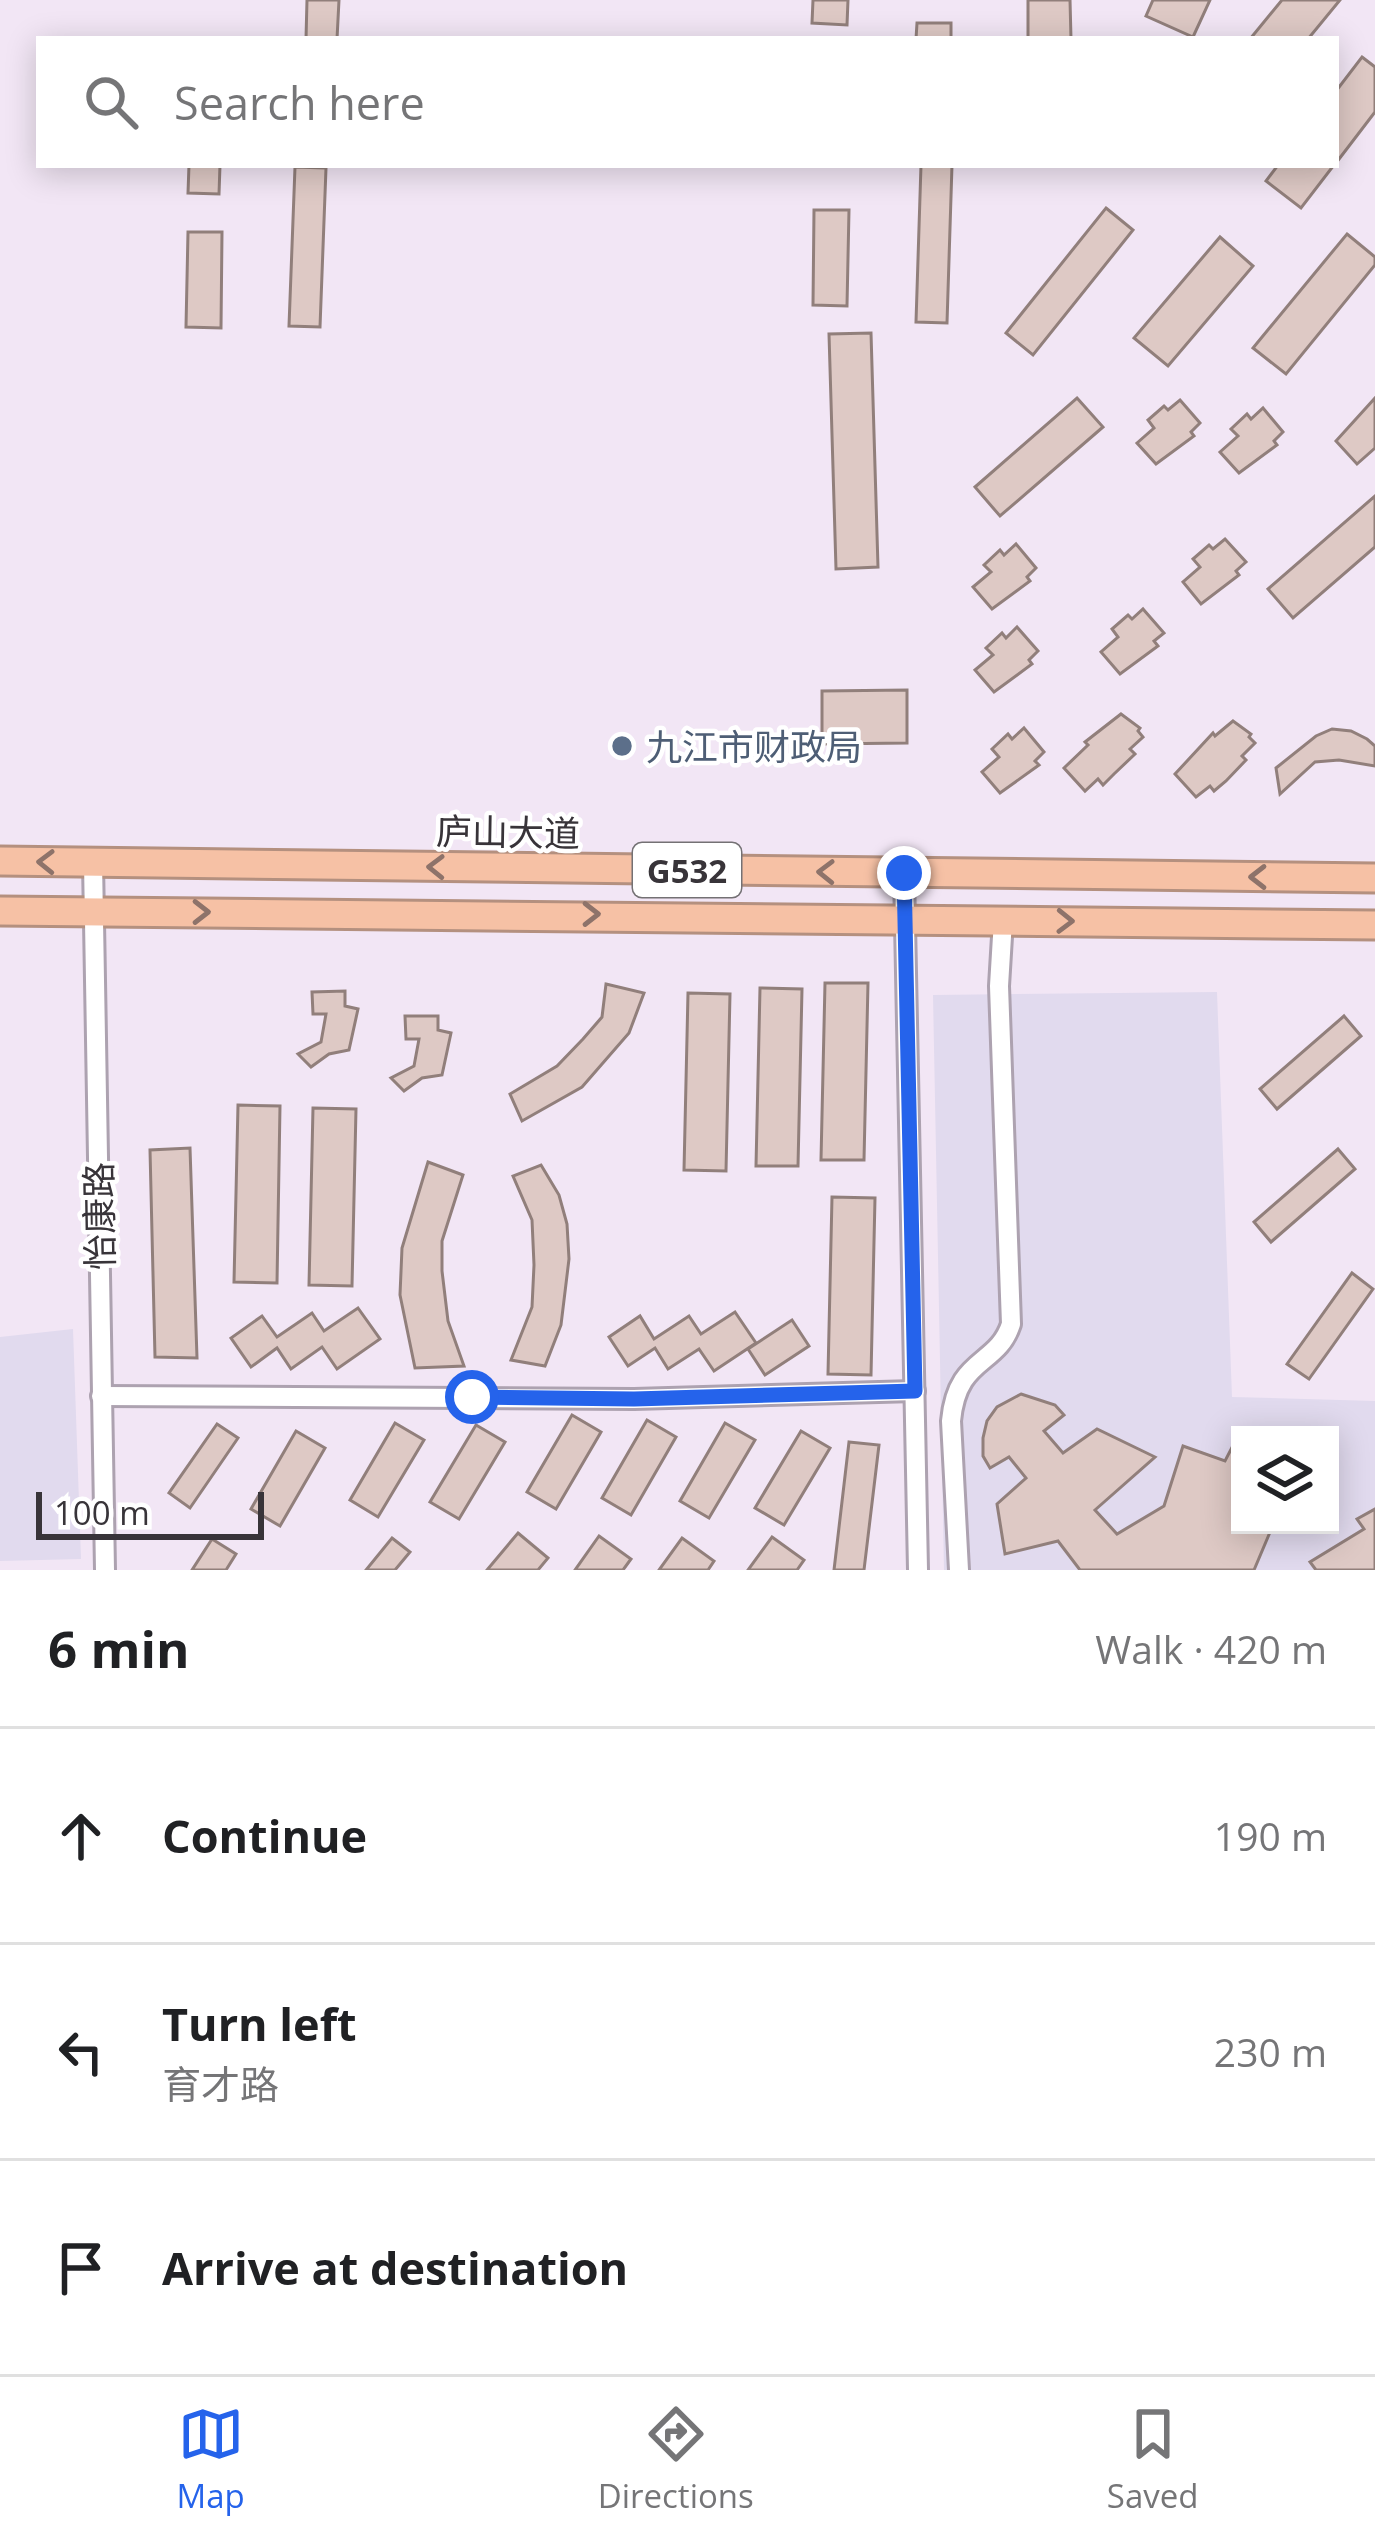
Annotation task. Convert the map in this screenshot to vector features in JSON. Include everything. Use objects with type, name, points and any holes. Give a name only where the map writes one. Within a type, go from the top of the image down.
[{"type":"highway","name":"庐山大道","points":[[0,861],[1375,878]]},
{"type":"highway","name":"G532","points":[[0,910],[1375,925]]},
{"type":"street","name":"怡康路","points":[[93,862],[105,1570]]},
{"type":"street","points":[[904,873],[918,1570]]},
{"type":"street","points":[[959,1570],[950,1421],[953,1397],[960,1380],[1007,1336],[1011,1324],[999,986],[1003,920]]},
{"type":"street","points":[[101,1396],[634,1399],[915,1391]]},
{"type":"shaded area","points":[[1217,992],[1232,1397],[1375,1401],[1375,1570],[944,1570],[933,995]]},
{"type":"shaded area","points":[[73,1329],[81,1559],[0,1561],[0,1337]]},
{"type":"building","points":[[307,0],[339,0],[337,36],[306,36]]},
{"type":"building","points":[[813,0],[848,0],[847,25],[812,23]]},
{"type":"building","points":[[1028,0],[1070,0],[1071,36],[1028,36]]},
{"type":"building","points":[[1153,0],[1210,0],[1193,36],[1146,16]]},
{"type":"building","points":[[1282,0],[1340,0],[1310,36],[1252,36]]},
{"type":"building","points":[[917,23],[951,23],[951,36],[916,36]]},
{"type":"building","points":[[1362,57],[1375,67],[1375,112],[1339,159],[1339,87]]},
{"type":"building","points":[[189,168],[220,168],[219,194],[188,193]]},
{"type":"building","points":[[295,168],[326,168],[320,327],[289,326]]},
{"type":"building","points":[[921,168],[952,168],[947,323],[916,322]]},
{"type":"building","points":[[1276,168],[1332,168],[1301,208],[1266,181]]},
{"type":"building","points":[[1106,208],[1133,230],[1033,355],[1006,333]]},
{"type":"building","points":[[814,210],[849,210],[847,306],[813,305]]},
{"type":"building","points":[[188,232],[222,232],[221,328],[186,327]]},
{"type":"building","points":[[1347,234],[1375,257],[1375,265],[1286,374],[1253,348]]},
{"type":"building","points":[[1220,237],[1253,266],[1168,366],[1134,338]]},
{"type":"building","points":[[871,333],[878,567],[836,569],[829,334]]},
{"type":"building","points":[[1077,398],[1103,427],[1000,516],[975,487]]},
{"type":"building","points":[[1375,398],[1375,448],[1357,464],[1336,441]]},
{"type":"building","points":[[1180,400],[1200,423],[1191,432],[1194,436],[1156,464],[1137,443],[1154,428],[1148,420]]},
{"type":"building","points":[[1263,408],[1283,432],[1274,441],[1277,445],[1239,473],[1220,452],[1238,436],[1231,429],[1247,414],[1251,419]]},
{"type":"building","points":[[1375,496],[1375,547],[1293,618],[1268,589]]},
{"type":"building","points":[[1225,539],[1246,562],[1236,571],[1239,575],[1201,604],[1183,582],[1200,567],[1193,559]]},
{"type":"building","points":[[1016,544],[1036,568],[1027,577],[1030,581],[992,609],[973,587],[991,572],[984,565],[1000,550],[1004,555]]},
{"type":"building","points":[[1143,609],[1164,633],[1154,641],[1158,646],[1120,674],[1101,652],[1118,637],[1112,629]]},
{"type":"building","points":[[1017,627],[1038,651],[1029,660],[1032,664],[994,692],[975,670],[993,655],[986,648]]},
{"type":"building","points":[[907,690],[907,743],[822,744],[822,691]]},
{"type":"building","points":[[1121,714],[1140,728],[1143,737],[1130,749],[1135,754],[1103,785],[1098,779],[1085,791],[1064,768],[1088,745],[1085,742]]},
{"type":"building","points":[[1233,721],[1255,743],[1226,781],[1196,797],[1175,774],[1213,733],[1215,736]]},
{"type":"building","points":[[1024,728],[1044,752],[1035,761],[1039,765],[1000,793],[982,772],[999,757],[992,749],[1008,734],[1012,739]]},
{"type":"building","points":[[1332,729],[1367,739],[1375,746],[1375,766],[1315,762],[1280,794],[1276,768]]},
{"type":"building","points":[[825,983],[868,983],[864,1160],[821,1160]]},
{"type":"building","points":[[606,984],[644,993],[629,1033],[582,1087],[522,1121],[510,1094],[557,1066],[583,1039],[602,1017]]},
{"type":"building","points":[[760,988],[802,989],[798,1166],[756,1166]]},
{"type":"building","points":[[345,991],[345,1006],[358,1009],[349,1050],[329,1054],[311,1067],[298,1054],[321,1042],[326,1014],[313,1014],[312,992]]},
{"type":"building","points":[[688,993],[730,994],[726,1171],[684,1170]]},
{"type":"building","points":[[405,1016],[438,1016],[438,1030],[451,1033],[442,1075],[422,1078],[404,1091],[391,1078],[414,1066],[419,1039],[406,1039]]},
{"type":"building","points":[[1344,1016],[1361,1036],[1277,1109],[1260,1089]]},
{"type":"building","points":[[238,1105],[280,1106],[277,1283],[234,1282]]},
{"type":"building","points":[[313,1108],[356,1109],[352,1286],[309,1285]]},
{"type":"building","points":[[190,1148],[197,1358],[155,1357],[150,1150]]},
{"type":"building","points":[[1338,1149],[1355,1169],[1271,1242],[1254,1222]]},
{"type":"building","points":[[428,1162],[463,1175],[442,1241],[442,1271],[448,1321],[464,1366],[415,1368],[400,1295],[402,1248]]},
{"type":"building","points":[[541,1165],[559,1195],[569,1259],[561,1325],[545,1366],[511,1360],[532,1307],[534,1265],[532,1220],[513,1176]]},
{"type":"building","points":[[832,1197],[875,1198],[871,1375],[828,1374]]},
{"type":"building","points":[[1352,1273],[1373,1289],[1309,1379],[1287,1364]]},
{"type":"building","points":[[358,1308],[380,1339],[337,1369],[322,1347],[291,1369],[277,1348],[251,1367],[231,1338],[262,1316],[277,1337],[312,1313],[324,1331]]},
{"type":"building","points":[[735,1312],[756,1343],[714,1371],[699,1349],[668,1369],[655,1348],[628,1366],[609,1337],[640,1316],[654,1339],[689,1316],[701,1334]]},
{"type":"building","points":[[792,1320],[809,1346],[765,1375],[748,1349]]},
{"type":"building","points":[[1021,1394],[1055,1405],[1064,1415],[1044,1431],[1063,1453],[1097,1429],[1155,1457],[1095,1510],[1117,1534],[1164,1506],[1183,1446],[1225,1461],[1231,1449],[1231,1534],[1269,1534],[1254,1570],[1080,1570],[1058,1541],[1005,1554],[997,1504],[1026,1478],[1009,1457],[990,1468],[983,1456],[987,1421],[997,1407]]},
{"type":"building","points":[[572,1415],[601,1432],[556,1509],[527,1492]]},
{"type":"building","points":[[647,1420],[676,1437],[631,1515],[602,1498]]},
{"type":"building","points":[[395,1423],[424,1440],[378,1517],[350,1500]]},
{"type":"building","points":[[725,1423],[755,1440],[709,1518],[680,1501]]},
{"type":"building","points":[[217,1424],[238,1438],[190,1508],[169,1493]]},
{"type":"building","points":[[476,1425],[505,1442],[459,1519],[430,1502]]},
{"type":"building","points":[[296,1431],[325,1448],[280,1526],[251,1509]]},
{"type":"building","points":[[801,1431],[830,1448],[784,1525],[755,1508]]},
{"type":"building","points":[[849,1442],[879,1445],[864,1570],[834,1570]]},
{"type":"building","points":[[1375,1509],[1375,1570],[1316,1570],[1310,1562],[1364,1529],[1357,1519]]},
{"type":"building","points":[[518,1533],[548,1558],[538,1570],[487,1570]]},
{"type":"building","points":[[599,1536],[631,1559],[623,1570],[575,1570]]},
{"type":"building","points":[[772,1537],[804,1560],[797,1570],[748,1570]]},
{"type":"building","points":[[392,1538],[410,1552],[395,1570],[366,1570]]},
{"type":"building","points":[[682,1538],[714,1561],[708,1570],[659,1570]]},
{"type":"building","points":[[212,1539],[236,1554],[226,1570],[192,1570]]},
{"type":"place","name":"九江市财政局","points":[[622,746]]},
{"type":"route","points":[[472,1397],[634,1399],[915,1391],[904,873]]}]
